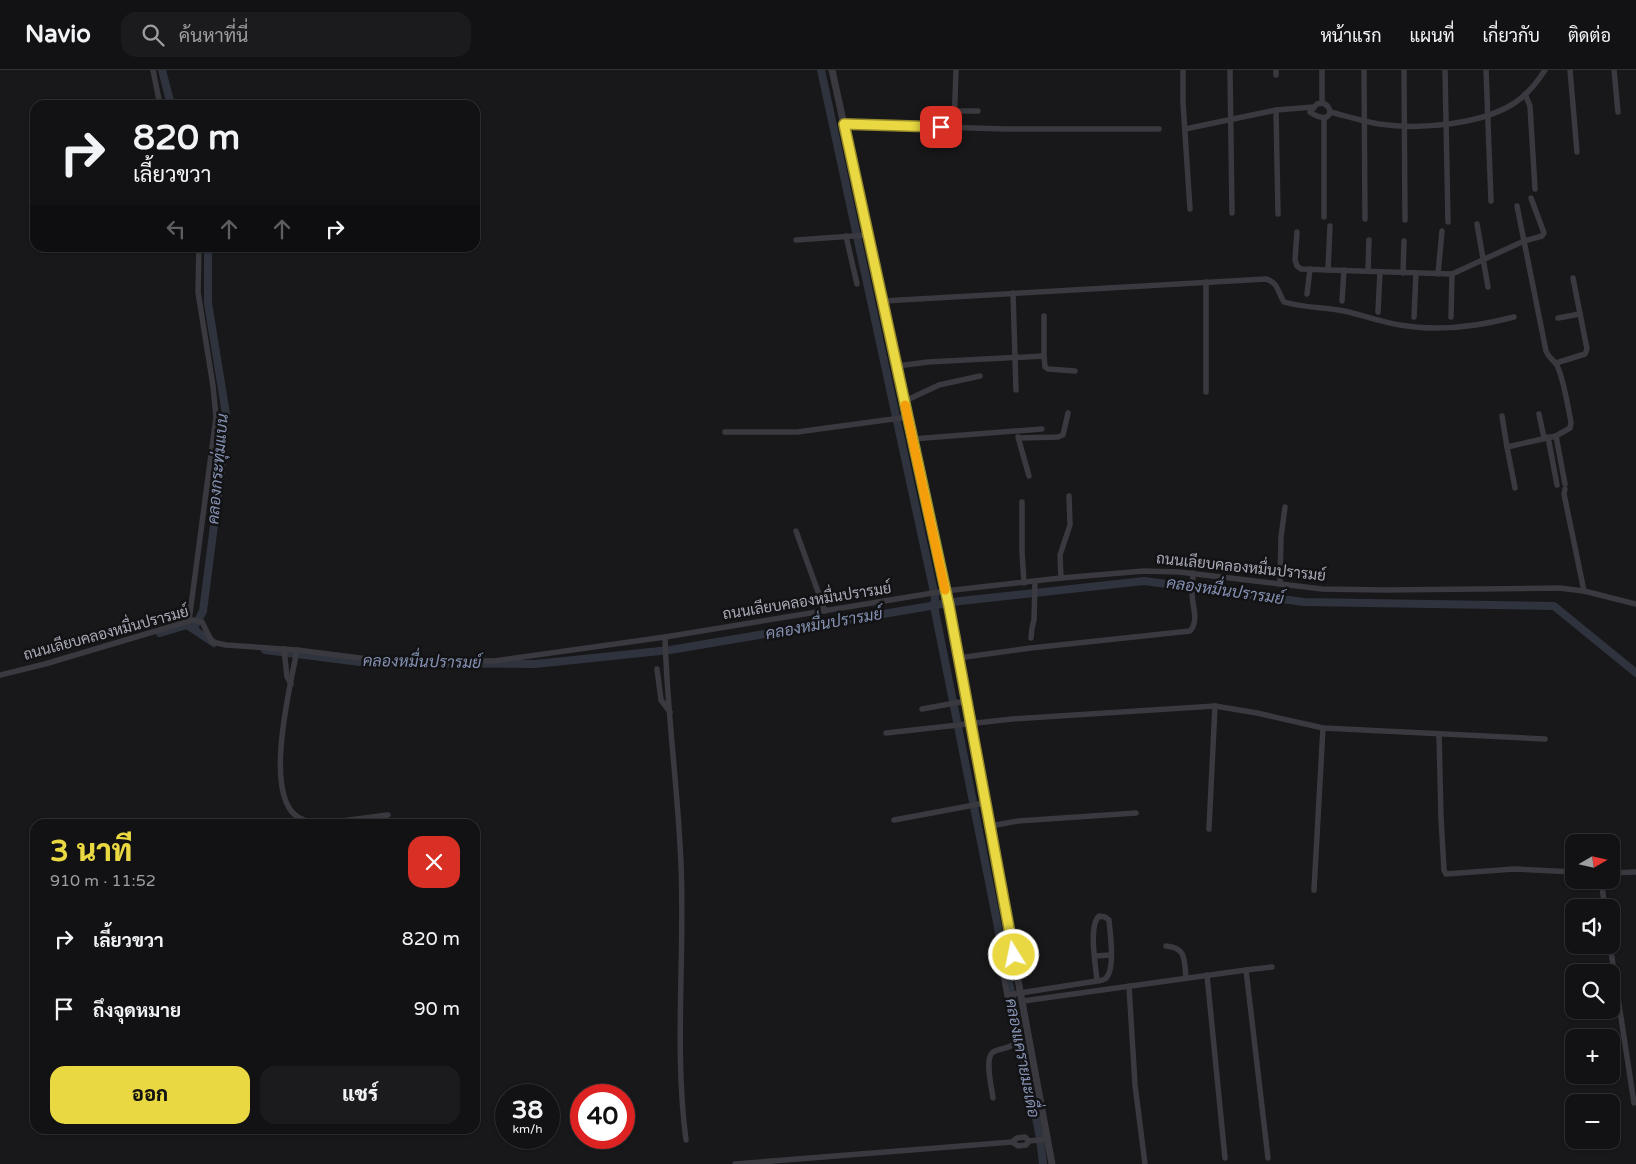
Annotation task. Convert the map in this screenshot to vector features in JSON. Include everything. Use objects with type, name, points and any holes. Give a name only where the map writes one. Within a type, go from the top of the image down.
[{"type":"street","points":[[153,70],[159,100]]},
{"type":"street","points":[[832,70],[905,401],[904,417],[912,438],[942,592],[948,603],[958,658],[960,702],[971,723],[982,804],[990,826],[1017,993],[1023,1002],[1044,1140],[1052,1164]]},
{"type":"street","points":[[954,128],[956,70]]},
{"type":"street","points":[[1183,70],[1182,88],[1190,209]]},
{"type":"street","points":[[1230,70],[1232,213]]},
{"type":"street","points":[[1322,70],[1322,103]]},
{"type":"street","points":[[1364,70],[1365,219]]},
{"type":"street","points":[[1404,70],[1405,220]]},
{"type":"street","points":[[1445,70],[1448,222]]},
{"type":"street","points":[[1486,70],[1491,201]]},
{"type":"street","points":[[1330,112],[1364,121],[1404,126],[1446,126],[1488,115],[1519,100],[1536,84],[1545,70]]},
{"type":"street","points":[[1570,70],[1577,152]]},
{"type":"street","points":[[1614,70],[1618,112]]},
{"type":"street","points":[[1525,94],[1530,106],[1535,189]]},
{"type":"street","points":[[1324,119],[1319,119],[1310,112],[1318,104],[1322,103],[1326,104],[1330,112]]},
{"type":"street","points":[[1185,129],[1276,110],[1314,107]]},
{"type":"street","points":[[1276,110],[1278,214]]},
{"type":"street","points":[[955,111],[978,111]]},
{"type":"street","points":[[1324,216],[1324,119],[1330,112]]},
{"type":"street","points":[[844,124],[954,128],[1159,129]]},
{"type":"street","points":[[1297,232],[1295,260],[1297,266],[1301,269],[1452,274],[1524,240],[1542,236],[1544,234],[1531,198]]},
{"type":"street","points":[[1517,206],[1546,351],[1550,359],[1556,362],[1585,354],[1587,349],[1573,278]]},
{"type":"street","points":[[1477,224],[1488,287]]},
{"type":"street","points":[[1328,270],[1330,226]]},
{"type":"street","points":[[1438,274],[1442,230]]},
{"type":"street","points":[[796,240],[868,235]]},
{"type":"street","points":[[846,236],[857,284]]},
{"type":"street","points":[[1368,271],[1369,240]]},
{"type":"street","points":[[1403,272],[1404,240]]},
{"type":"street","points":[[195,621],[216,417],[198,292],[200,252]]},
{"type":"street","points":[[1307,294],[1310,269]]},
{"type":"street","points":[[1342,301],[1344,270]]},
{"type":"street","points":[[1378,312],[1380,272]]},
{"type":"street","points":[[1414,317],[1416,273]]},
{"type":"street","points":[[1451,317],[1452,274]]},
{"type":"street","points":[[883,301],[1206,282],[1272,280],[1284,302],[1333,309],[1400,325],[1456,329],[1514,318]]},
{"type":"street","points":[[1206,282],[1206,392]]},
{"type":"street","points":[[1013,293],[1016,390]]},
{"type":"street","points":[[1558,318],[1580,314]]},
{"type":"street","points":[[1044,316],[1045,367],[1048,369],[1074,371]]},
{"type":"street","points":[[897,366],[928,362],[1044,356]]},
{"type":"street","points":[[1507,447],[1556,436],[1570,428],[1571,422],[1556,362]]},
{"type":"street","points":[[905,401],[940,385],[980,376]]},
{"type":"street","points":[[1018,438],[1058,437],[1063,435],[1068,413]]},
{"type":"street","points":[[1540,414],[1562,486]]},
{"type":"street","points":[[1502,416],[1515,488]]},
{"type":"street","points":[[725,432],[797,432],[904,417]]},
{"type":"street","points":[[912,438],[1042,429]]},
{"type":"street","points":[[1014,431],[1018,438],[1029,476]]},
{"type":"street","points":[[1556,436],[1562,486],[1584,591]]},
{"type":"street","points":[[1061,578],[1060,555],[1070,525],[1069,496]]},
{"type":"street","points":[[1022,502],[1021,543],[1024,582]]},
{"type":"street","points":[[1280,584],[1281,544],[1286,507]]},
{"type":"street","points":[[796,531],[825,611]]},
{"type":"street","name":"ถนนเลียบคลองหมื่นปรารมย์","points":[[0,675],[195,621],[204,624],[210,639],[215,643],[368,659],[494,661],[665,643],[825,611],[942,592],[1061,578],[1163,570],[1322,589],[1549,588],[1584,591],[1636,604]]},
{"type":"street","points":[[958,658],[1190,631],[1195,621],[1192,590],[1193,573]]},
{"type":"street","points":[[1031,638],[1034,620],[1035,581]]},
{"type":"street","points":[[665,643],[681,864],[680,1094],[686,1140]]},
{"type":"street","points":[[285,651],[287,677],[291,684]]},
{"type":"street","points":[[297,652],[283,726],[280,772],[281,784],[288,808],[292,814],[302,819]]},
{"type":"street","points":[[657,670],[661,700],[670,712]]},
{"type":"street","points":[[922,709],[960,702]]},
{"type":"street","points":[[1209,829],[1216,706]]},
{"type":"street","points":[[886,733],[971,723],[1216,706],[1323,728],[1545,739]]},
{"type":"street","points":[[1314,890],[1323,728]]},
{"type":"street","points":[[1439,734],[1441,817],[1444,870],[1446,874],[1514,869],[1565,872]]},
{"type":"street","points":[[894,820],[982,804]]},
{"type":"street","points":[[990,826],[1018,821],[1136,813]]},
{"type":"street","points":[[345,819],[388,815]]},
{"type":"street","points":[[1620,873],[1636,872]]},
{"type":"street","points":[[1007,995],[1097,981],[1105,979],[1110,972],[1110,920],[1099,916],[1096,919],[1093,933],[1097,981]]},
{"type":"street","points":[[1166,946],[1180,949],[1184,956],[1186,978]]},
{"type":"street","points":[[1611,954],[1634,1103]]},
{"type":"street","points":[[993,1098],[988,1063],[990,1056],[993,1052],[1012,1046],[1015,1043],[999,955]]},
{"type":"street","points":[[1095,956],[1111,955]]},
{"type":"street","points":[[1023,1002],[1272,967]]},
{"type":"street","points":[[1246,970],[1268,1158]]},
{"type":"street","points":[[1207,975],[1225,1158]]},
{"type":"street","points":[[1130,986],[1135,1085],[1145,1164]]},
{"type":"street","points":[[735,1164],[1012,1142],[1017,1138],[1025,1137],[1029,1141],[1044,1140]]},
{"type":"waterway","name":"คลองกระทุ่มแบน","points":[[162,70],[170,100]]},
{"type":"waterway","name":"คลองแครายมะเดื่อ","points":[[821,70],[935,597],[934,606],[1040,1138],[1043,1164]]},
{"type":"waterway","name":"คลองกระทุ่มแบน","points":[[195,626],[203,611],[221,471],[226,414],[208,303],[208,252]]},
{"type":"waterway","name":"คลองหมื่นปรารมย์","points":[[265,650],[368,663],[535,664],[670,650],[960,601],[1144,581],[1304,602],[1554,606],[1636,673]]},
{"type":"waterway","name":"คลองหมื่นปรารมย์","points":[[160,633],[187,625],[214,643]]},
{"type":"slow traffic","points":[[905,405],[945,590]]},
{"type":"route","points":[[941,127],[844,124],[949,606],[1014,955]]}]
